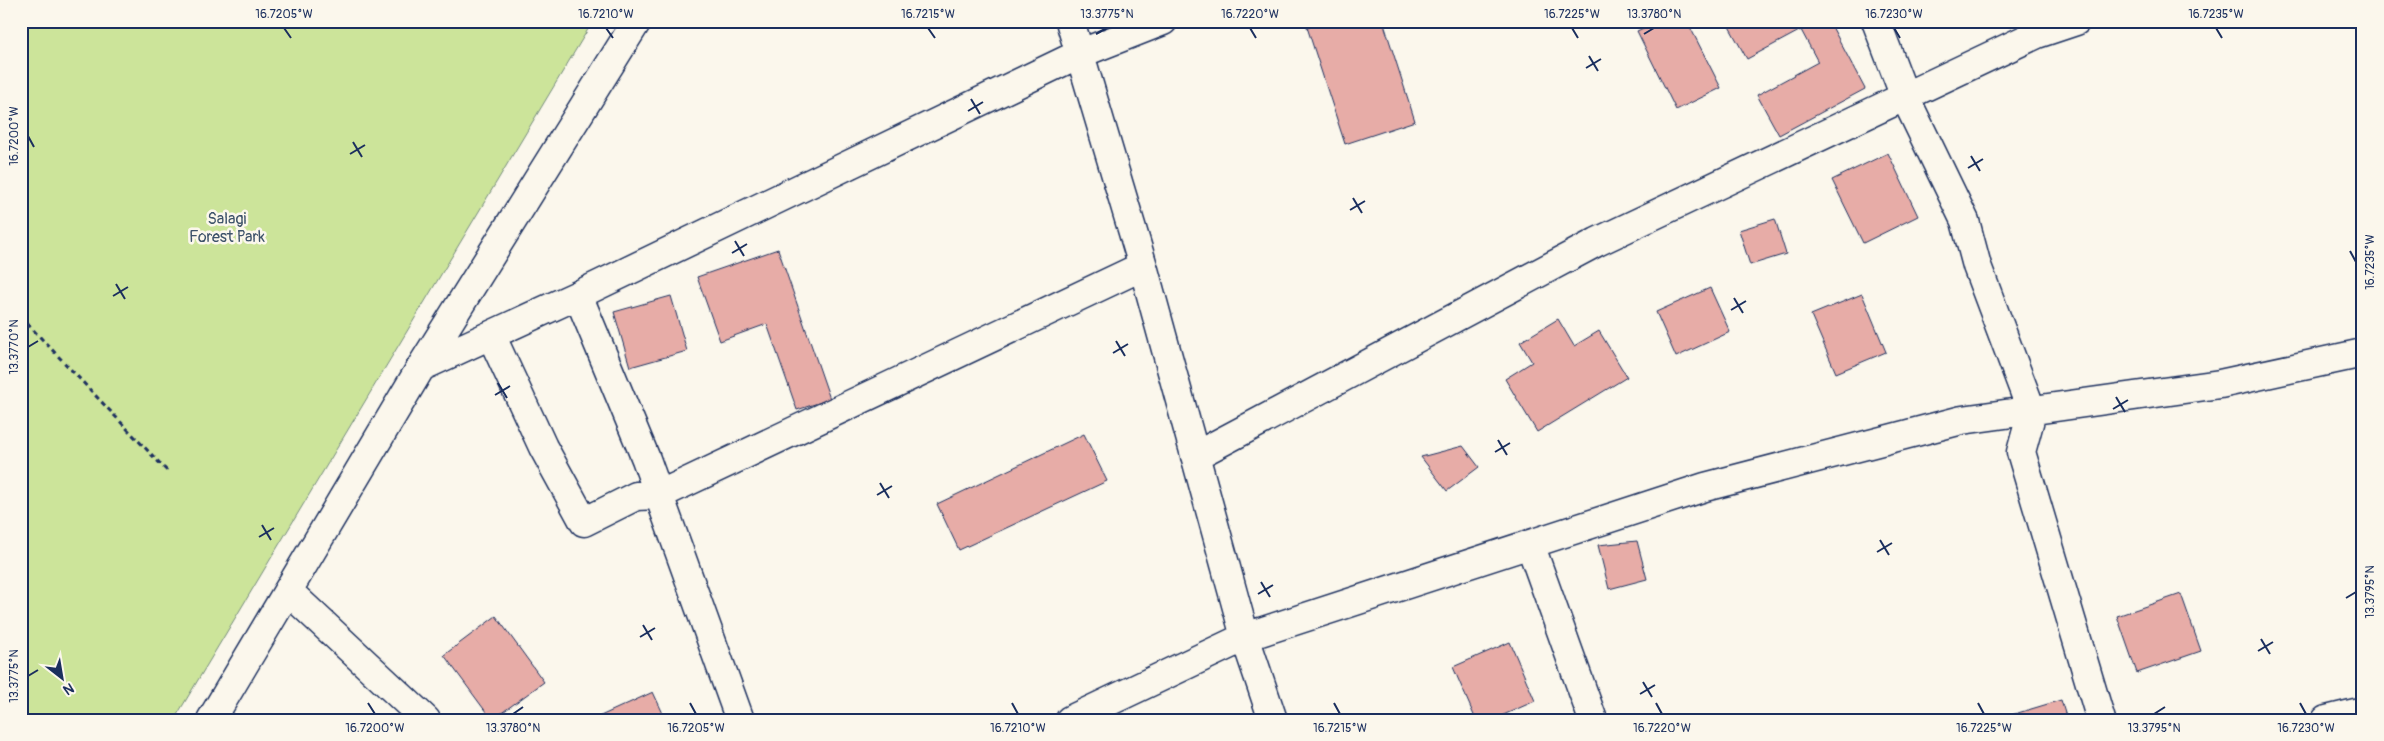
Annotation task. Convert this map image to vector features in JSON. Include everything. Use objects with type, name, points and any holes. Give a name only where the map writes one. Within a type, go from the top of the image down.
[{"type":"street","points":[[211,720],[421,368],[637,21]]},
{"type":"street","points":[[1070,21],[1143,266],[1245,637],[1273,720]]},
{"type":"street","points":[[421,368],[578,295],[1079,54],[1164,21]]},
{"type":"street","points":[[1876,21],[1905,97],[1965,221],[1977,266],[2032,412],[2021,452],[2101,720]]},
{"type":"street","points":[[1196,456],[1597,242],[2037,34],[2076,21]]},
{"type":"street","points":[[491,335],[543,447],[584,522],[636,496],[659,495],[1143,266]]},
{"type":"street","points":[[578,295],[659,495],[740,720]]},
{"type":"street","points":[[1070,720],[1245,637],[1724,482],[1962,420],[2032,412],[2220,384],[2363,353]]},
{"type":"street","points":[[1530,544],[1593,720]]},
{"type":"street","points":[[288,591],[426,720]]},
{"type":"street","points":[[2326,720],[2363,711]]},
{"type":"path","points":[[21,317],[169,473]]},
{"type":"green space","name":"Salagi Forest Park","points":[[21,21],[593,21],[174,720],[21,720]]},
{"type":"building","points":[[1325,21],[1383,21],[1415,121],[1345,144],[1307,27]]},
{"type":"building","points":[[1658,21],[1687,21],[1721,88],[1676,110],[1637,31]]},
{"type":"building","points":[[1726,21],[1829,21],[1865,89],[1779,135],[1757,95],[1818,62],[1801,30],[1747,59]]},
{"type":"building","points":[[1888,153],[1918,216],[1863,243],[1832,180]]},
{"type":"building","points":[[1775,219],[1786,254],[1750,265],[1739,230]]},
{"type":"building","points":[[778,249],[830,399],[797,410],[767,324],[720,341],[697,277]]},
{"type":"building","points":[[1710,288],[1730,332],[1676,357],[1656,312]]},
{"type":"building","points":[[1862,294],[1886,352],[1836,373],[1811,315]]},
{"type":"building","points":[[671,296],[687,351],[630,367],[614,312]]},
{"type":"building","points":[[1558,319],[1574,346],[1599,331],[1627,377],[1537,432],[1505,379],[1532,362],[1520,342]]},
{"type":"building","points":[[1084,434],[1107,481],[959,550],[937,504]]},
{"type":"building","points":[[1463,446],[1479,467],[1447,491],[1421,457]]},
{"type":"building","points":[[1637,541],[1647,579],[1609,589],[1598,545]]},
{"type":"building","points":[[2181,594],[2201,651],[2137,673],[2117,616]]},
{"type":"building","points":[[496,616],[544,682],[492,720],[444,655]]},
{"type":"building","points":[[1510,642],[1535,701],[1492,720],[1476,720],[1453,667]]},
{"type":"building","points":[[653,692],[666,720],[594,720],[594,719]]},
{"type":"building","points":[[2061,700],[2067,720],[1998,720],[1998,719]]}]
